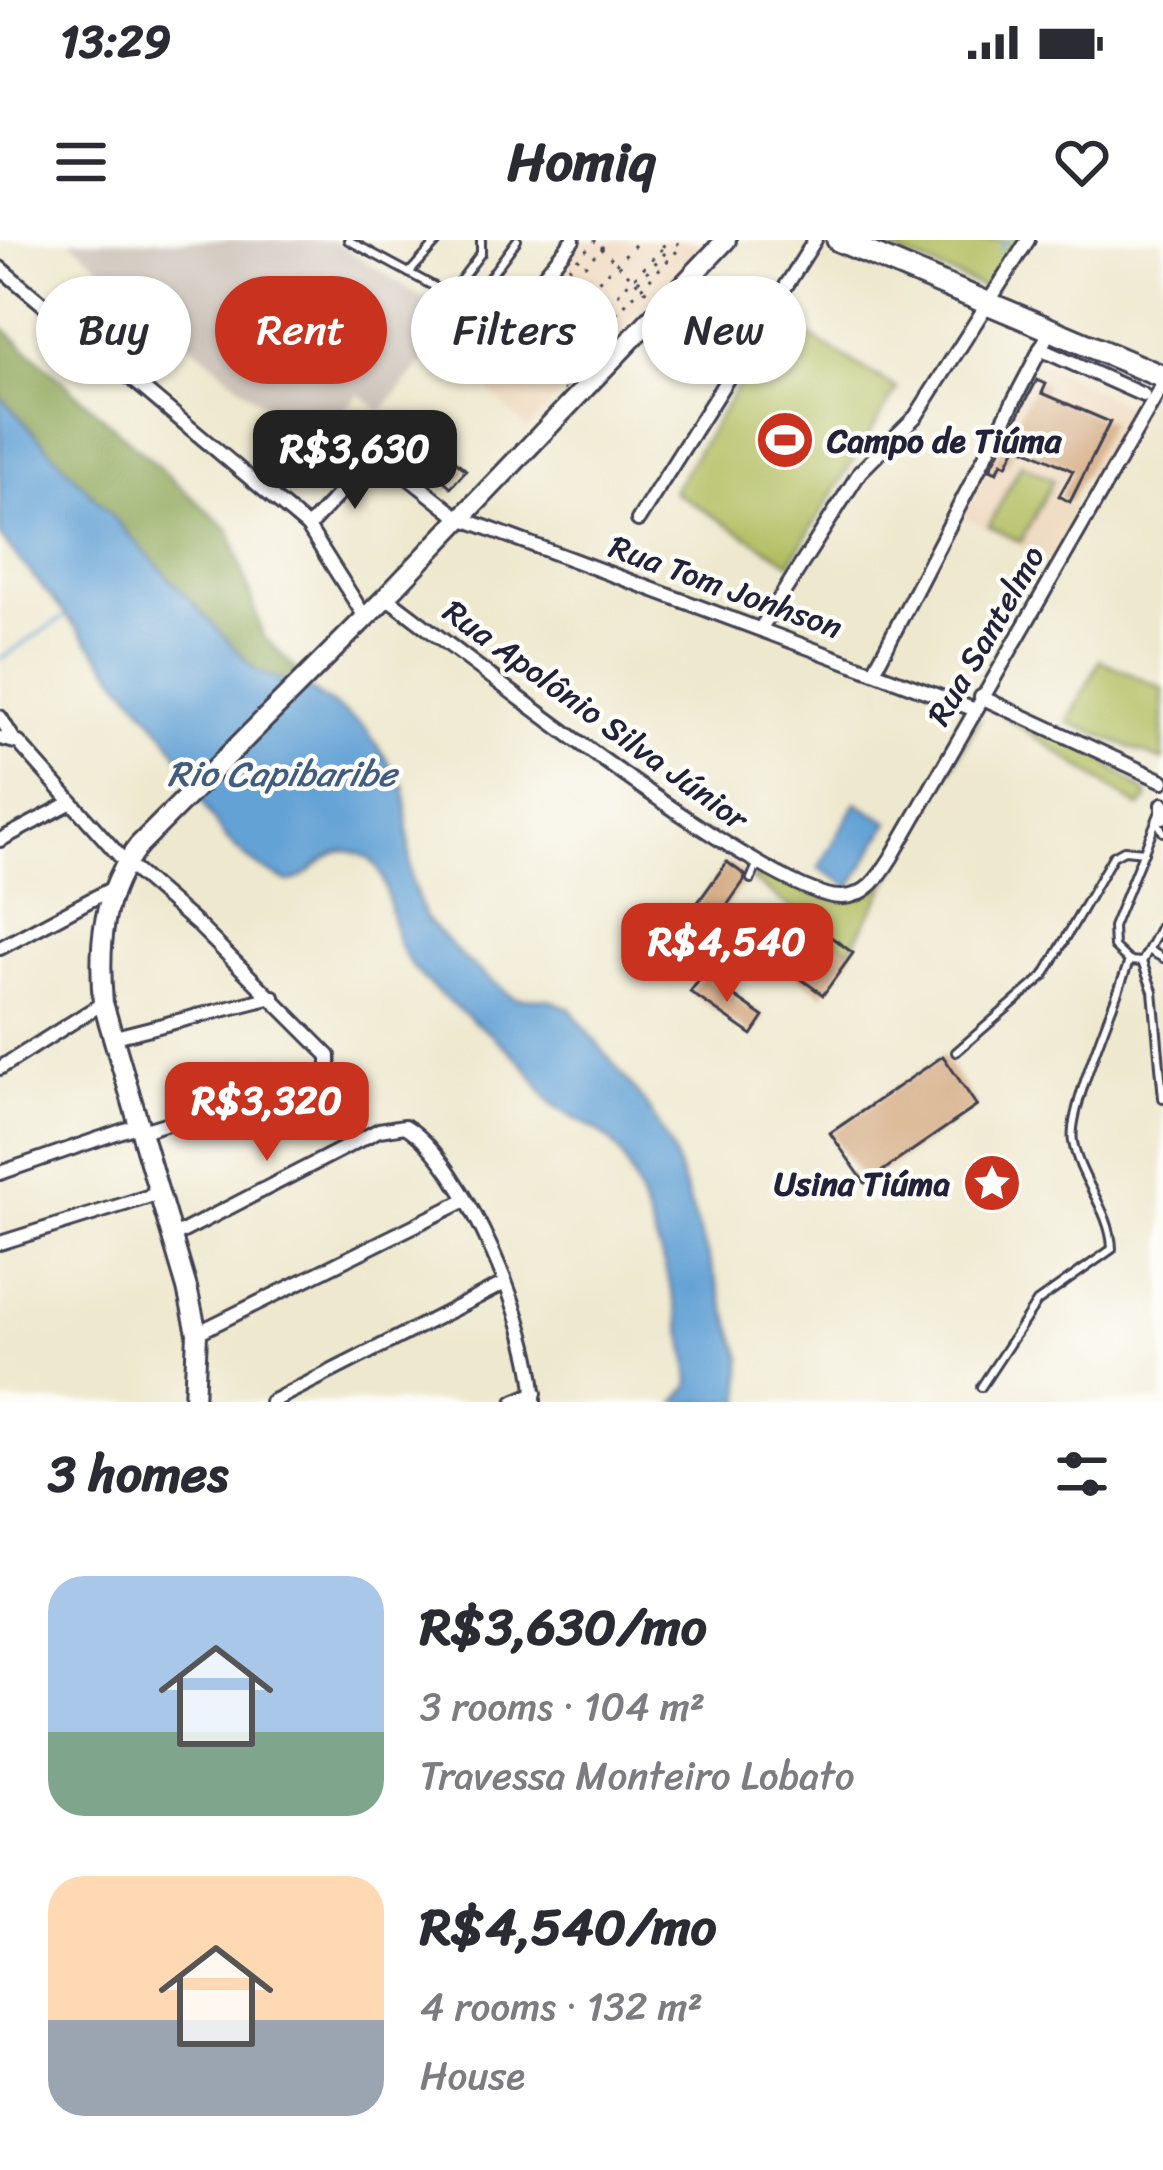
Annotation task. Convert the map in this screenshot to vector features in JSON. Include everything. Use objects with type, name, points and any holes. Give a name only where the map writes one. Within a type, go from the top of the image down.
[{"type":"main road","points":[[838,240],[1052,328],[1163,381]]},
{"type":"main road","points":[[691,276],[718,243]]},
{"type":"main road","points":[[194,1402],[197,1333],[174,1236],[110,1038],[104,1003],[99,962],[112,890],[125,862],[172,812],[642,330]]},
{"type":"street","points":[[544,276],[574,240]]},
{"type":"street","points":[[638,520],[815,240]]},
{"type":"street","points":[[761,628],[873,454],[916,416],[1028,240]]},
{"type":"street","points":[[0,268],[308,526],[365,617]]},
{"type":"street","points":[[875,669],[1052,328]]},
{"type":"street","points":[[1040,349],[1143,395]]},
{"type":"street","name":"Rua Santelmo","points":[[843,897],[859,894],[879,876],[1163,381]]},
{"type":"street","name":"Rua Tom Jonhson","points":[[308,526],[372,461],[392,462],[458,517],[977,703],[1163,781]]},
{"type":"street","name":"Rua Apolônio Silva Júnior","points":[[386,596],[690,821],[813,891],[843,897]]},
{"type":"street","points":[[0,717],[7,739],[68,804],[329,1056],[329,1069],[314,1078],[0,1173]]},
{"type":"street","points":[[0,840],[68,804]]},
{"type":"street","points":[[0,948],[112,890]]},
{"type":"street","points":[[110,1038],[273,997]]},
{"type":"street","points":[[0,1068],[104,1003]]},
{"type":"street","points":[[174,1236],[379,1130],[399,1125],[411,1129],[466,1200],[491,1242],[535,1398],[514,1402]]},
{"type":"street","points":[[0,1244],[160,1193]]},
{"type":"street","points":[[197,1333],[466,1200]]},
{"type":"street","points":[[272,1402],[505,1283]]},
{"type":"lane","points":[[349,240],[412,276]]},
{"type":"lane","points":[[409,274],[439,240]]},
{"type":"lane","points":[[464,276],[481,253],[481,240]]},
{"type":"lane","points":[[490,276],[517,240]]},
{"type":"lane","points":[[1161,814],[1163,832]]},
{"type":"lane","points":[[1161,814],[1112,934],[1114,947],[1129,961],[1142,962],[1152,952],[1163,922]]},
{"type":"lane","points":[[956,1052],[1044,976],[1113,856],[1124,850],[1144,852]]},
{"type":"lane","points":[[751,879],[758,861]]},
{"type":"lane","points":[[1152,952],[1163,958]]},
{"type":"lane","points":[[981,1387],[1037,1302],[1112,1249],[1108,1226],[1075,1150],[1072,1120],[1129,961]]},
{"type":"lane","points":[[1142,962],[1154,991],[1163,1098]]},
{"type":"path","points":[[561,276],[596,240]]},
{"type":"path","points":[[574,276],[609,240]]},
{"type":"path","points":[[604,276],[640,240]]},
{"type":"path","points":[[618,308],[668,250],[656,240]]},
{"type":"path","points":[[618,297],[681,247],[674,240]]},
{"type":"path","points":[[601,248],[642,288]]},
{"type":"path","points":[[559,384],[574,399]]},
{"type":"shaded area","points":[[70,240],[332,240],[411,290],[411,376],[381,411],[359,394],[313,448],[238,384],[387,384],[387,276],[215,276],[215,364],[191,344],[191,276],[112,276]]},
{"type":"shaded area","points":[[578,240],[694,240],[703,248],[676,276],[642,276],[642,311],[618,335],[618,276],[545,276]]},
{"type":"shaded area","points":[[1036,360],[1135,410],[1097,483],[1069,470],[1054,497],[1078,510],[1051,562],[957,512]]},
{"type":"shaded area","points":[[494,384],[571,384],[527,429],[488,390]]},
{"type":"green space","points":[[868,240],[1020,240],[990,290]]},
{"type":"green space","points":[[0,325],[36,357],[36,384],[66,384],[230,531],[263,636],[298,672],[290,683],[257,672],[198,614],[0,396]]},
{"type":"green space","name":"Campo de Tiúma","points":[[806,334],[897,389],[790,563],[673,491],[739,384],[806,384]]},
{"type":"green space","points":[[1021,464],[1053,480],[1021,542],[989,526]]},
{"type":"green space","points":[[1100,660],[1163,689],[1163,761],[1068,722]]},
{"type":"green space","points":[[999,712],[1098,756],[1147,794],[1147,800],[1139,807]]},
{"type":"green space","points":[[980,717],[850,950],[751,879],[772,873],[812,894],[838,900],[879,887]]},
{"type":"water","name":"Rio Capibaribe","points":[[0,396],[257,672],[311,690],[365,727],[405,788],[411,879],[425,918],[463,958],[514,998],[548,999],[569,1008],[645,1103],[672,1150],[742,1357],[742,1402],[676,1402],[690,1385],[683,1333],[653,1230],[618,1150],[552,1103],[512,1052],[421,977],[401,949],[386,888],[375,865],[366,857],[342,851],[289,882],[240,852],[212,817],[164,733],[0,536]]},
{"type":"water","points":[[856,803],[889,822],[851,887],[819,868]]},
{"type":"building","points":[[1037,380],[1046,384],[1042,393],[1110,422],[1070,502],[1059,496],[1073,471],[1017,445],[1007,465],[1002,462],[997,472],[990,469]]},
{"type":"building","points":[[437,433],[444,440],[438,446],[466,470],[451,487],[425,464],[419,470],[411,463]]},
{"type":"building","points":[[727,862],[745,875],[744,881],[709,931],[688,916]]},
{"type":"building","points":[[809,921],[853,953],[823,995],[779,963]]},
{"type":"building","points":[[703,975],[764,1017],[752,1035],[690,992]]},
{"type":"building","points":[[943,1056],[977,1106],[865,1183],[830,1133]]},
{"type":"waterway","points":[[1000,250],[1007,240]]},
{"type":"waterway","points":[[0,659],[64,617]]},
{"type":"place","name":"Campo de Tiúma","points":[[785,440]]},
{"type":"place","name":"Usina Tiúma","points":[[992,1183]]}]
